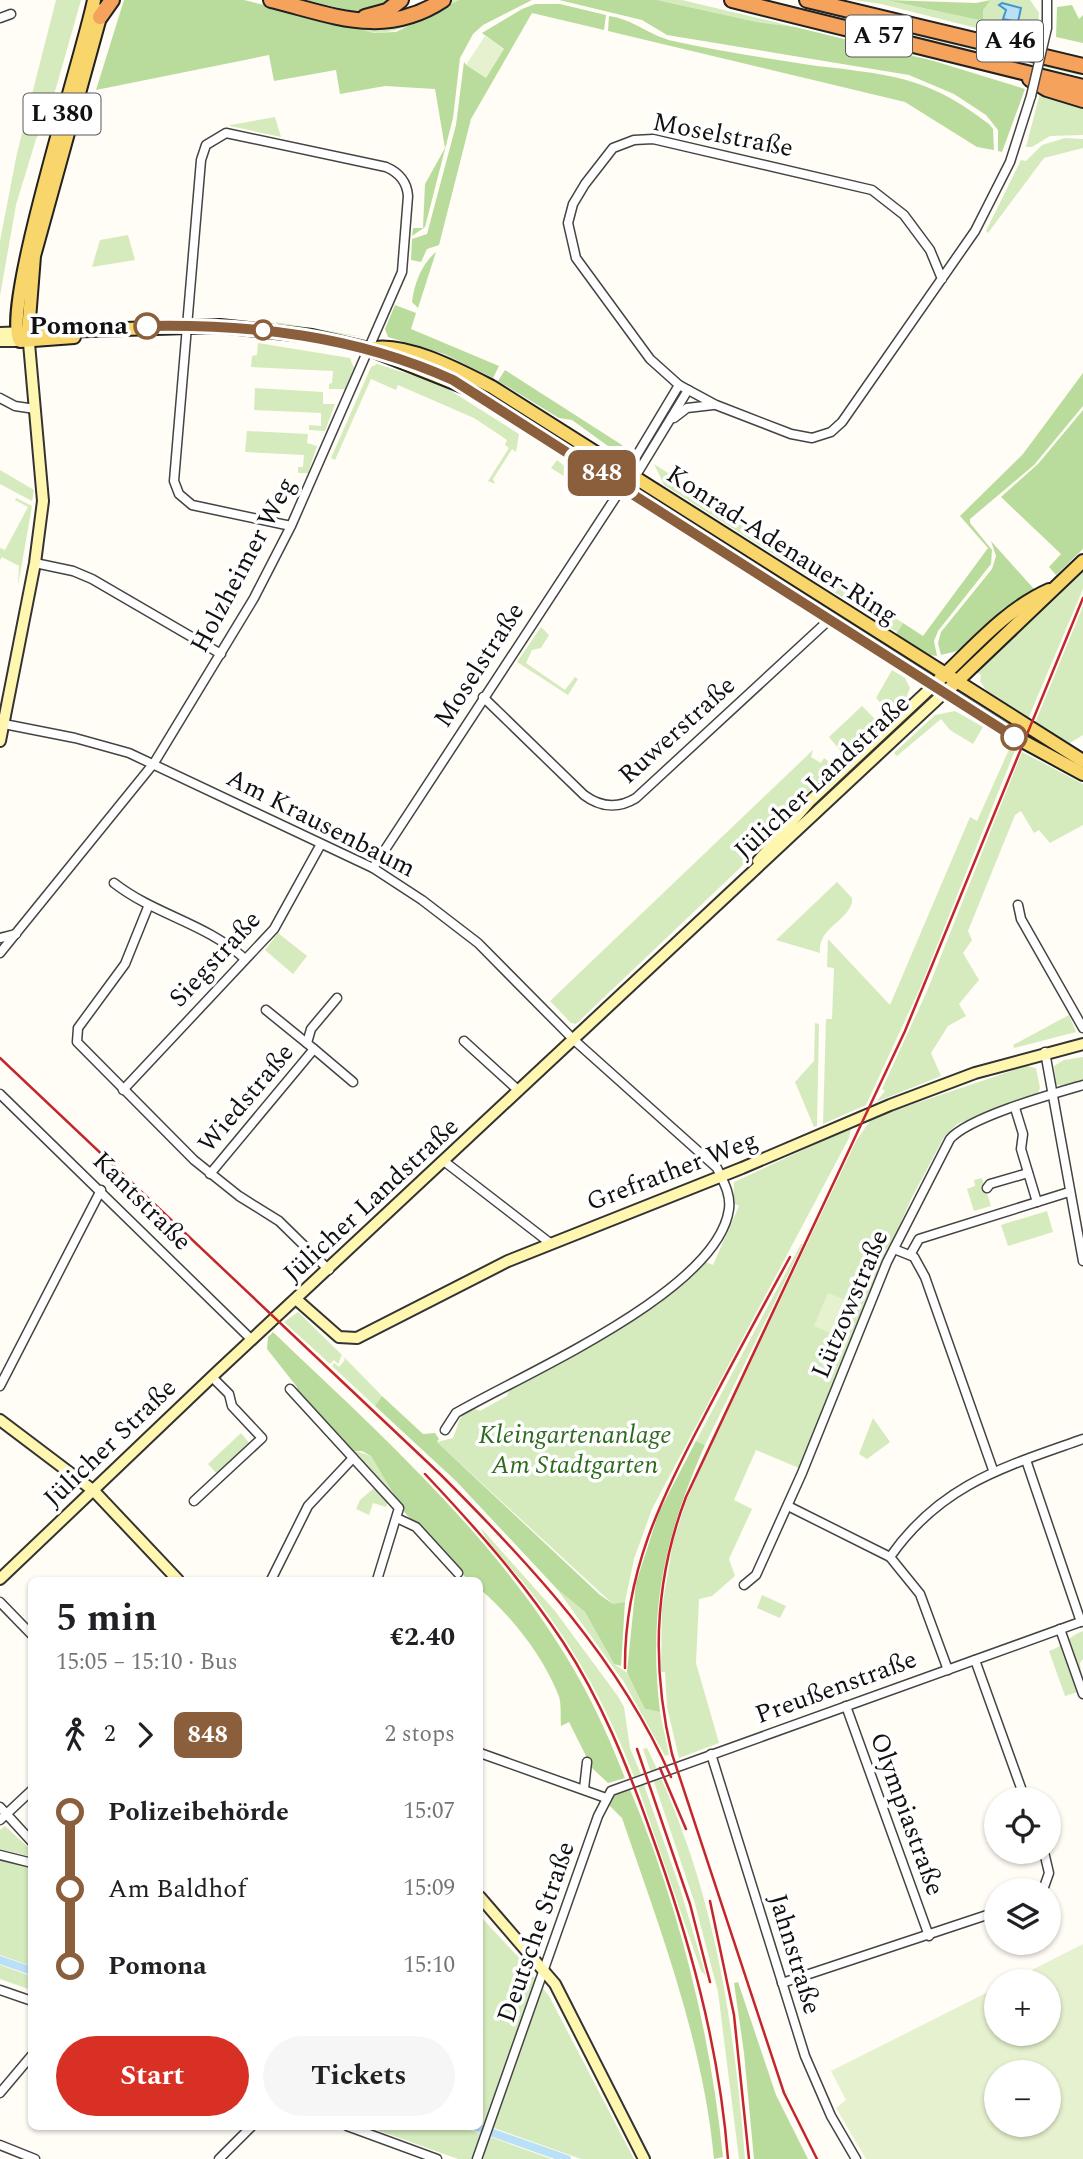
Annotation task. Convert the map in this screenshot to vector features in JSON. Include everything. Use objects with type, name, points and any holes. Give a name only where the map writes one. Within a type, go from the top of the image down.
[{"type":"highway","points":[[100,17],[112,0]]},
{"type":"highway","points":[[271,0],[364,22],[389,22],[413,16],[443,0]]},
{"type":"highway","points":[[339,17],[379,15],[401,0]]},
{"type":"highway","name":"A 57","points":[[732,0],[1083,87]]},
{"type":"highway","name":"A 57","points":[[807,0],[1083,66]]},
{"type":"highway","name":"A 46","points":[[937,32],[958,29],[1083,57]]},
{"type":"highway","points":[[1014,69],[1047,89],[1083,100]]},
{"type":"main road","name":"L 380","points":[[0,741],[35,563],[43,501],[35,409],[23,337],[14,313],[29,228],[94,0]]},
{"type":"main road","name":"L 380","points":[[23,337],[34,256],[105,0]]},
{"type":"main road","points":[[0,333],[23,337],[75,337],[111,328],[187,326],[274,331],[369,349]]},
{"type":"main road","points":[[0,341],[23,337]]},
{"type":"main road","name":"Konrad-Adenauer-Ring","points":[[369,349],[382,345],[471,376],[1083,761]]},
{"type":"main road","name":"Konrad-Adenauer-Ring","points":[[369,349],[467,388],[1014,737],[1083,774]]},
{"type":"main road","name":"Jülicher Landstraße","points":[[252,1340],[744,881],[794,817],[939,689],[956,683],[1083,561]]},
{"type":"main road","name":"Jülicher Landstraße","points":[[939,689],[944,675],[1010,614],[1032,598],[1052,589]]},
{"type":"main road","name":"Grefrather Weg","points":[[297,1300],[339,1337],[358,1338],[550,1243],[721,1176],[930,1089],[1045,1052],[1083,1044]]},
{"type":"main road","name":"Jülicher Straße","points":[[0,1579],[252,1340]]},
{"type":"main road","points":[[0,1420],[94,1491],[175,1577]]},
{"type":"main road","points":[[483,1900],[544,1969],[584,2037],[644,2159]]},
{"type":"street","name":"Moselstraße","points":[[942,279],[930,250],[904,215],[890,201],[872,190],[653,139],[634,139],[619,145],[604,157],[573,204],[568,223],[570,242],[580,265],[659,368],[683,388],[716,405],[799,437],[819,437],[831,432],[846,416],[942,279],[975,231],[1006,172],[1031,96],[1047,28],[1047,0]]},
{"type":"street","points":[[0,18],[11,14]]},
{"type":"street","name":"Holzheimer Weg","points":[[0,953],[154,763],[220,654],[291,526],[404,265],[408,196],[405,184],[397,173],[386,167],[233,133],[213,138],[206,145],[201,160],[187,326]]},
{"type":"street","points":[[187,326],[174,475],[179,494],[197,507],[291,526]]},
{"type":"street","name":"Moselstraße","points":[[630,474],[668,423],[683,388]]},
{"type":"street","name":"Moselstraße","points":[[373,868],[630,474],[683,388]]},
{"type":"street","points":[[0,398],[15,407],[35,409]]},
{"type":"street","points":[[668,423],[687,408],[716,405]]},
{"type":"street","points":[[35,563],[73,571],[92,579],[220,654]]},
{"type":"street","name":"Ruwerstraße","points":[[483,697],[584,795],[597,803],[620,805],[636,798],[830,619]]},
{"type":"street","name":"Am Krausenbaum","points":[[4,724],[75,738],[154,763],[373,868],[422,900],[478,943],[574,1040],[714,1163],[721,1176]]},
{"type":"street","name":"Siegstraße","points":[[123,1090],[279,921],[321,844]]},
{"type":"street","points":[[114,883],[148,907],[207,930],[245,959]]},
{"type":"street","points":[[1018,905],[1021,919],[1083,1028]]},
{"type":"street","points":[[148,907],[125,964],[76,1036],[80,1047],[210,1174],[279,1221],[329,1270]]},
{"type":"street","points":[[0,938],[16,934]]},
{"type":"street","name":"Wiedstraße","points":[[210,1174],[310,1046],[311,1029],[337,998]]},
{"type":"street","name":"Wiedstraße","points":[[266,1010],[354,1082]]},
{"type":"street","points":[[464,1041],[519,1091]]},
{"type":"street","points":[[1045,1052],[1083,1261]]},
{"type":"street","points":[[1051,1094],[1083,1085]]},
{"type":"street","name":"Kantstraße","points":[[0,1094],[252,1340]]},
{"type":"street","name":"Lützowstraße","points":[[744,1585],[756,1575],[788,1506],[894,1249],[932,1169],[956,1133],[1051,1094]]},
{"type":"street","points":[[1015,1108],[1023,1134],[1021,1149],[1037,1202]]},
{"type":"street","points":[[445,1162],[550,1243]]},
{"type":"street","points":[[987,1188],[990,1184],[1028,1173]]},
{"type":"street","points":[[445,1430],[456,1413],[629,1317],[685,1278],[718,1239],[728,1215],[729,1195],[721,1176]]},
{"type":"street","points":[[0,1386],[101,1191]]},
{"type":"street","points":[[910,1255],[919,1239],[1069,1192]]},
{"type":"street","points":[[894,1249],[917,1261],[925,1277],[993,1470]]},
{"type":"street","points":[[194,1501],[262,1438],[232,1406],[229,1394],[212,1377]]},
{"type":"street","points":[[290,1389],[398,1505],[399,1519],[378,1577]]},
{"type":"street","points":[[890,1557],[910,1530],[937,1504],[993,1470],[1083,1439]]},
{"type":"street","points":[[272,1577],[308,1506],[354,1458]]},
{"type":"street","points":[[1026,1460],[1082,1622]]},
{"type":"street","points":[[788,1506],[890,1557],[920,1594],[948,1670]]},
{"type":"street","points":[[399,1519],[416,1527],[458,1573]]},
{"type":"street","points":[[0,1602],[28,1631]]},
{"type":"street","name":"Preußenstraße","points":[[606,1798],[618,1788],[1082,1622]]},
{"type":"street","points":[[1060,1629],[1083,1695]]},
{"type":"street","points":[[975,1660],[1021,1787]]},
{"type":"street","name":"Olympiastraße","points":[[846,1706],[929,1936]]},
{"type":"street","points":[[483,1754],[606,1798]]},
{"type":"street","name":"Jahnstraße","points":[[711,1754],[782,1983],[817,2085],[856,2159]]},
{"type":"street","points":[[584,1789],[587,1762]]},
{"type":"street","points":[[28,1793],[2,1814],[28,1838]]},
{"type":"street","name":"Deutsche Straße","points":[[477,2159],[606,1798]]},
{"type":"street","points":[[0,1855],[28,1862]]},
{"type":"street","points":[[782,1983],[984,1916]]},
{"type":"street","points":[[0,1990],[28,2000]]},
{"type":"street","points":[[0,2093],[28,2060]]},
{"type":"street","points":[[219,2159],[248,2130]]},
{"type":"street","points":[[358,2130],[437,2159]]},
{"type":"street","points":[[0,2145],[35,2159]]},
{"type":"green space","points":[[56,0],[81,0],[48,116],[36,139],[16,205],[0,296],[0,241],[17,153]]},
{"type":"green space","points":[[124,0],[244,0],[374,33],[396,32],[459,0],[532,0],[483,25],[473,34],[460,58],[453,118],[425,227],[412,236],[413,228],[423,228],[425,184],[445,148],[435,89],[385,86],[340,94],[336,70],[274,81],[269,55],[96,90]]},
{"type":"green space","points":[[304,0],[393,0],[362,13]]},
{"type":"green space","points":[[452,0],[459,0],[414,23],[386,32],[355,29],[337,22],[369,27],[397,24],[424,16]]},
{"type":"green space","points":[[559,0],[657,0],[757,22],[795,27],[934,61],[1025,89],[1002,152],[998,151],[998,130],[986,115],[954,94],[909,75],[667,35],[642,20]]},
{"type":"green space","points":[[657,0],[682,0],[795,27],[757,22]]},
{"type":"green space","points":[[854,0],[886,0],[983,21],[983,10],[991,0],[1030,0],[1039,13],[1036,43],[881,4]]},
{"type":"green space","points":[[886,0],[976,3],[991,0],[983,10],[983,21]]},
{"type":"green space","points":[[535,4],[560,4],[606,15],[604,30],[532,13],[471,119],[439,245],[427,249],[421,262],[411,260],[412,239],[427,234],[456,125],[464,62],[466,65],[504,49],[482,33]]},
{"type":"green space","points":[[1072,5],[1079,19],[1083,15],[1083,43],[1056,37],[1057,7]]},
{"type":"green space","points":[[609,16],[626,20],[673,41],[759,57],[884,75],[924,86],[945,95],[989,124],[993,129],[994,150],[977,147],[905,102],[608,31]]},
{"type":"green space","points":[[901,30],[1066,69],[1083,76],[900,32]]},
{"type":"green space","points":[[485,36],[504,49],[486,78],[466,65]]},
{"type":"green space","points":[[1040,93],[1083,106],[1083,135],[1050,136],[1032,147],[1026,147]]},
{"type":"green space","points":[[275,117],[281,137],[230,126],[230,125]]},
{"type":"green space","points":[[1065,138],[1083,139],[1083,148],[1044,158],[988,233],[986,231],[1021,160],[1026,161],[1042,145]]},
{"type":"green space","points":[[128,235],[135,260],[92,267],[100,240]]},
{"type":"green space","points":[[436,252],[418,308],[412,302],[417,281],[423,268]]},
{"type":"green space","points":[[395,305],[416,313],[411,329],[499,366],[493,378],[444,354],[388,337],[385,329]]},
{"type":"green space","points":[[276,322],[364,337],[276,326]]},
{"type":"green space","points":[[258,343],[350,358],[354,368],[345,389],[329,389],[333,371],[251,367],[252,356],[257,355]]},
{"type":"green space","points":[[377,364],[440,384],[519,434],[516,452],[512,449],[493,479],[495,484],[488,481],[509,448],[505,445],[507,440],[474,418],[398,385],[396,390],[371,379],[335,460],[331,458],[371,367]]},
{"type":"green space","points":[[505,370],[622,445],[624,451],[608,446],[572,420],[559,418],[498,381]]},
{"type":"green space","points":[[1083,373],[1083,406],[1034,465],[970,519],[970,523],[992,550],[991,564],[938,631],[934,641],[937,656],[929,655],[896,634],[903,623],[923,636],[988,548],[960,516],[1023,454]]},
{"type":"green space","points":[[255,388],[323,392],[323,404],[335,404],[325,431],[309,430],[309,425],[321,426],[321,413],[254,410]]},
{"type":"green space","points":[[1083,410],[1083,549],[1056,575],[1049,567],[1061,554],[1001,497],[1038,464]]},
{"type":"green space","points":[[247,431],[308,434],[307,443],[317,446],[308,473],[298,473],[298,467],[303,467],[304,455],[245,452]]},
{"type":"green space","points":[[557,460],[578,477],[593,484],[596,495],[585,497],[586,490],[551,468]]},
{"type":"green space","points":[[654,464],[903,623],[897,632],[664,485]]},
{"type":"green space","points":[[0,470],[34,490],[32,501],[0,484]]},
{"type":"green space","points":[[644,493],[714,537],[923,667],[800,594]]},
{"type":"green space","points":[[16,498],[32,506],[18,586],[19,566],[2,557],[0,560],[0,548],[5,550],[28,507],[15,500]]},
{"type":"green space","points":[[991,541],[1034,589],[1004,608],[957,651],[941,655],[938,643],[941,632],[992,569],[996,556]]},
{"type":"green space","points":[[1083,569],[1083,589],[1028,719],[988,693],[980,681],[981,675],[976,671]]},
{"type":"green space","points":[[1083,606],[1083,735],[1070,743],[1035,723]]},
{"type":"green space","points":[[541,627],[549,635],[541,648],[532,650],[526,663],[565,690],[575,677],[578,679],[568,695],[517,662]]},
{"type":"green space","points":[[892,670],[905,678],[910,688],[906,698],[890,713],[876,698]]},
{"type":"green space","points":[[862,706],[879,723],[845,756],[829,737]]},
{"type":"green space","points":[[955,711],[983,727],[973,744],[950,730],[941,719],[897,756],[894,753],[935,715]]},
{"type":"green space","points":[[1011,745],[1016,748],[920,988],[866,1105],[823,1124],[826,1019],[832,1019],[834,968],[827,967],[828,939],[890,1005],[970,817],[977,821]]},
{"type":"green space","points":[[813,750],[811,757],[821,763],[824,758],[835,766],[779,821],[742,866],[576,1024],[571,1023],[550,1001]]},
{"type":"green space","points":[[1022,752],[1083,784],[1083,825],[1050,843],[1039,830],[1034,833],[1021,811],[1015,815],[968,931],[972,940],[963,953],[979,980],[959,1004],[966,1016],[948,1026],[931,1053],[941,1076],[876,1102],[885,1091],[882,1089],[927,991]]},
{"type":"green space","points":[[837,882],[852,898],[852,903],[823,938],[820,953],[776,940]]},
{"type":"green space","points":[[278,933],[307,956],[293,974],[265,950]]},
{"type":"green space","points":[[1069,1015],[1076,1032],[1014,1048],[1013,1045]]},
{"type":"green space","points":[[815,1023],[819,1024],[817,1126],[814,1127],[795,1082],[814,1061]]},
{"type":"green space","points":[[1083,1057],[1083,1081],[1064,1087],[1056,1084],[1054,1066],[1064,1060]]},
{"type":"green space","points":[[1026,1066],[1036,1068],[1040,1088],[1037,1095],[957,1124],[944,1137],[911,1199],[801,1469],[756,1450],[734,1500],[752,1509],[729,1559],[735,1576],[712,1596],[699,1599],[696,1663],[719,1743],[679,1758],[667,1707],[665,1672],[661,1672],[662,1608],[673,1542],[687,1499],[710,1448],[856,1141],[872,1118]]},
{"type":"green space","name":"Kleingartenanlage Am Stadtgarten","points":[[851,1128],[849,1138],[652,1509],[634,1559],[625,1602],[614,1605],[437,1442],[453,1438],[461,1418],[473,1408],[480,1411],[507,1396],[510,1387],[659,1304],[706,1262],[713,1265],[739,1206],[733,1203],[734,1182]]},
{"type":"green space","points":[[982,1178],[991,1206],[974,1211],[967,1189],[975,1186],[974,1180]]},
{"type":"green space","points":[[1047,1211],[1053,1232],[1008,1246],[1001,1225]]},
{"type":"green space","points":[[801,1244],[705,1445],[696,1441]]},
{"type":"green space","points":[[828,1293],[853,1303],[838,1336],[814,1326]]},
{"type":"green space","points":[[298,1312],[342,1355],[338,1364],[334,1360],[330,1364],[284,1322]]},
{"type":"green space","points":[[273,1332],[357,1412],[480,1539],[551,1632],[581,1682],[625,1778],[608,1783],[592,1768],[569,1722],[561,1726],[558,1694],[543,1664],[525,1637],[483,1592],[483,1577],[466,1577],[461,1573],[405,1513],[371,1456],[362,1451],[351,1451],[330,1425],[297,1393],[297,1387],[267,1349],[268,1337]]},
{"type":"green space","points":[[343,1356],[382,1396],[375,1406],[332,1366],[334,1363],[339,1367],[345,1360]]},
{"type":"green space","points":[[382,1396],[423,1434],[435,1433],[439,1439],[437,1442],[600,1595],[613,1604],[625,1602],[621,1666],[614,1664],[585,1612],[557,1589],[456,1481],[375,1406]]},
{"type":"green space","points":[[873,1418],[890,1442],[867,1459],[859,1454]]},
{"type":"green space","points":[[241,1433],[250,1444],[217,1474],[208,1464]]},
{"type":"green space","points":[[696,1441],[705,1445],[679,1512],[658,1608],[656,1641],[660,1712],[645,1709],[627,1672],[636,1583],[659,1512]]},
{"type":"green space","points":[[353,1450],[371,1456],[394,1494]]},
{"type":"green space","points":[[374,1488],[388,1502],[386,1507],[373,1503],[369,1515],[356,1509],[360,1500]]},
{"type":"green space","points":[[481,1528],[555,1611],[617,1695],[624,1707],[630,1748],[641,1774],[634,1777],[600,1699],[557,1627]]},
{"type":"green space","points":[[557,1589],[585,1612],[614,1664],[632,1676],[645,1709],[660,1712],[669,1755],[665,1756],[624,1682]]},
{"type":"green space","points":[[762,1595],[786,1606],[780,1618],[757,1608]]},
{"type":"green space","points":[[1083,1631],[1083,1659],[1080,1663],[1083,1686],[1078,1692],[1065,1696],[1049,1651]]},
{"type":"green space","points":[[647,1748],[670,1798],[688,1848],[716,1949],[734,2052],[745,2159],[739,2159],[718,1992],[695,1904],[643,1749]]},
{"type":"green space","points":[[643,1782],[680,1888],[706,1976],[701,1971],[637,1784]]},
{"type":"green space","points":[[629,1787],[663,1877],[690,1969],[710,2062],[723,2157],[714,2159],[700,2072],[665,1944],[622,1818],[609,1805],[615,1794]]},
{"type":"green space","points":[[5,1826],[28,1847],[28,1856],[0,1849],[0,1830]]},
{"type":"green space","points":[[0,1859],[28,1866],[28,1965],[0,1955]]},
{"type":"green space","points":[[483,1919],[521,1960],[549,1996],[634,2159],[581,2159],[483,2124]]},
{"type":"green space","points":[[1083,1944],[1083,2159],[866,2159],[836,2108],[846,2100],[831,2071],[984,1994],[984,2046],[1061,2046],[1061,1969],[1034,1969]]},
{"type":"green space","points":[[0,1965],[28,1975],[28,1989],[0,1979]]},
{"type":"green space","points":[[738,1982],[776,2095],[808,2159],[754,2159],[734,1983]]},
{"type":"green space","points":[[377,2130],[470,2130],[552,2159],[458,2159]]},
{"type":"water","points":[[1002,3],[1021,8],[1018,22],[1003,19],[1006,10],[999,5]]},
{"type":"waterway","points":[[0,1960],[28,1970]]},
{"type":"waterway","points":[[483,2130],[567,2159]]},
{"type":"railway","points":[[817,2159],[784,2093],[672,1754],[665,1721],[659,1656],[659,1624],[667,1560],[686,1497],[905,1031],[1083,598]]},
{"type":"railway","points":[[0,1058],[441,1475],[508,1544],[540,1579],[599,1653],[650,1734],[671,1777]]},
{"type":"railway","points":[[625,1668],[631,1601],[638,1569],[660,1507],[688,1447],[790,1257]]},
{"type":"railway","points":[[425,1474],[498,1555],[548,1619],[577,1664],[612,1733],[650,1830],[689,1951],[718,2074],[728,2159]]},
{"type":"railway","points":[[637,1749],[690,1904],[710,1982]]},
{"type":"railway","points":[[660,1768],[686,1829]]},
{"type":"railway","points":[[710,1901],[734,2015],[749,2159]]},
{"type":"bus line","name":"848","points":[[147,326],[220,326],[312,336],[369,349],[378,355],[424,368],[453,380],[550,439],[1014,737]]},
{"type":"place","name":"Pomona","points":[[147,326]]}]
